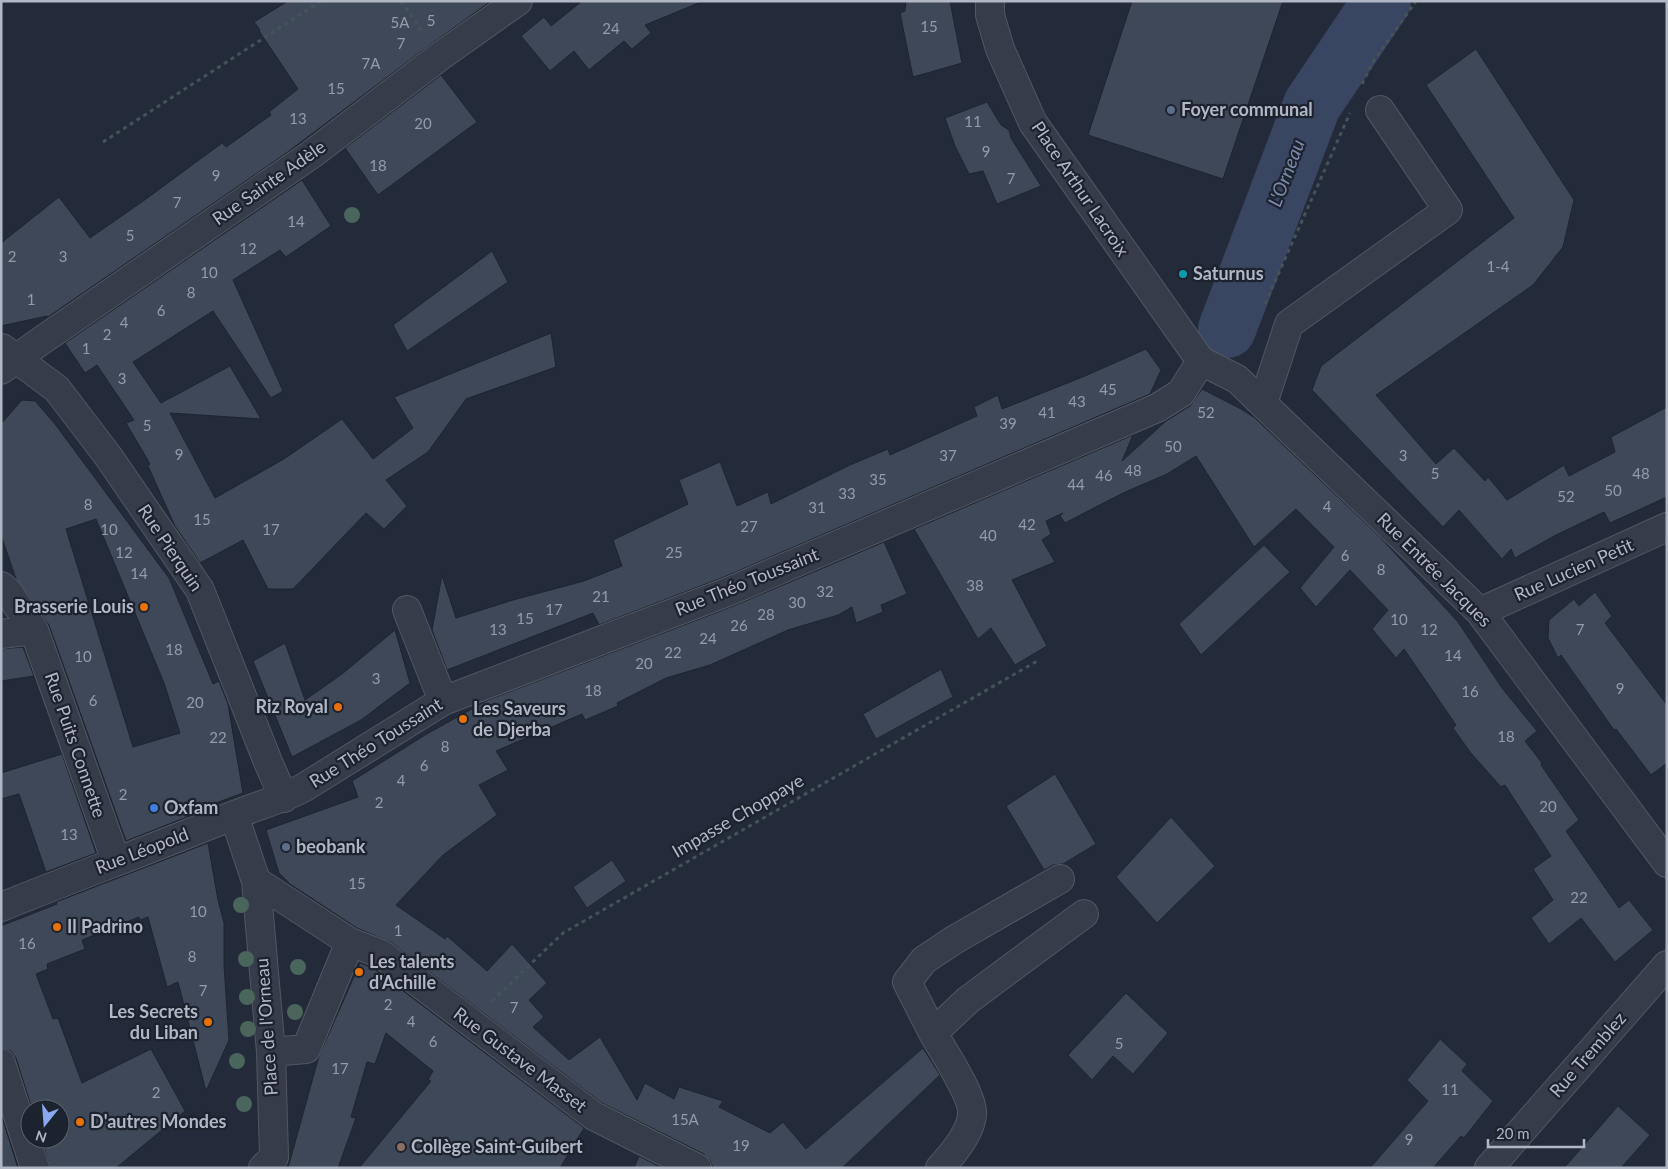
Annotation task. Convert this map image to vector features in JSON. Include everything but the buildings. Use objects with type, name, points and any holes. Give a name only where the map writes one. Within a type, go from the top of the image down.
[{"type":"street","name":"Place Arthur Lacroix","points":[[990,1],[990,15],[1000,49],[1034,124],[1202,360]]},
{"type":"street","name":"Rue Sainte Adèle","points":[[6,359],[38,343],[312,154],[439,56],[517,2]]},
{"type":"street","points":[[1262,403],[1289,324],[1448,210],[1380,110]]},
{"type":"street","name":"Rue Pierquin","points":[[6,359],[57,389],[108,456],[200,590],[223,620],[268,762],[284,798]]},
{"type":"street","name":"Rue Entrée Jacques","points":[[1202,360],[1237,379],[1480,612],[1667,864]]},
{"type":"street","name":"Rue Théo Toussaint","points":[[284,798],[443,701],[730,591],[1157,408],[1181,393],[1202,360]]},
{"type":"street","name":"Rue Lucien Petit","points":[[1480,612],[1667,527]]},
{"type":"street","name":"Rue Puits Connette","points":[[1,586],[8,592],[34,630],[116,861]]},
{"type":"street","points":[[407,610],[443,701]]},
{"type":"street","points":[[1,634],[34,630]]},
{"type":"street","name":"Rue Léopold","points":[[1,907],[234,815],[284,798]]},
{"type":"street","name":"Place de l'Orneau","points":[[234,815],[256,881],[271,1052],[274,1157],[263,1168]]},
{"type":"street","points":[[940,1168],[955,1151],[966,1132],[972,1112],[960,1080],[907,982],[924,960],[954,940],[1060,879]]},
{"type":"street","points":[[256,881],[350,942]]},
{"type":"street","points":[[933,1033],[968,1000],[1084,914]]},
{"type":"street","name":"Rue Gustave Masset","points":[[350,942],[381,954],[594,1116],[697,1168]]},
{"type":"street","name":"Place de l'Orneau","points":[[271,1052],[306,1048],[350,942]]},
{"type":"street","name":"Rue Tremblez","points":[[1489,1168],[1667,965]]},
{"type":"street","points":[[1,1063],[35,1168]]},
{"type":"path","points":[[103,142],[321,1]]},
{"type":"path","points":[[401,1],[439,56]]},
{"type":"path","points":[[1361,88],[1373,62],[1416,1]]},
{"type":"path","points":[[1264,308],[1353,105]]},
{"type":"path","name":"Impasse Choppaye","points":[[470,1022],[563,932],[1039,660]]},
{"type":"waterway","name":"L'Orneau","points":[[1227,329],[1312,105],[1382,1]]},
{"type":"place","name":"Foyer communal","points":[[1171,110]]},
{"type":"place","name":"Saturnus","points":[[1183,274]]},
{"type":"place","name":"Brasserie Louis","points":[[144,607]]},
{"type":"place","name":"Riz Royal","points":[[338,707]]},
{"type":"place","name":"Les Saveurs de Djerba","points":[[463,719]]},
{"type":"place","name":"Oxfam","points":[[154,808]]},
{"type":"place","name":"beobank","points":[[286,847]]},
{"type":"place","name":"Il Padrino","points":[[57,927]]},
{"type":"place","name":"Les talents d'Achille","points":[[359,972]]},
{"type":"place","name":"Les Secrets du Liban","points":[[208,1022]]},
{"type":"place","name":"D'autres Mondes","points":[[80,1122]]},
{"type":"place","name":"Collège Saint-Guibert","points":[[401,1147]]}]
